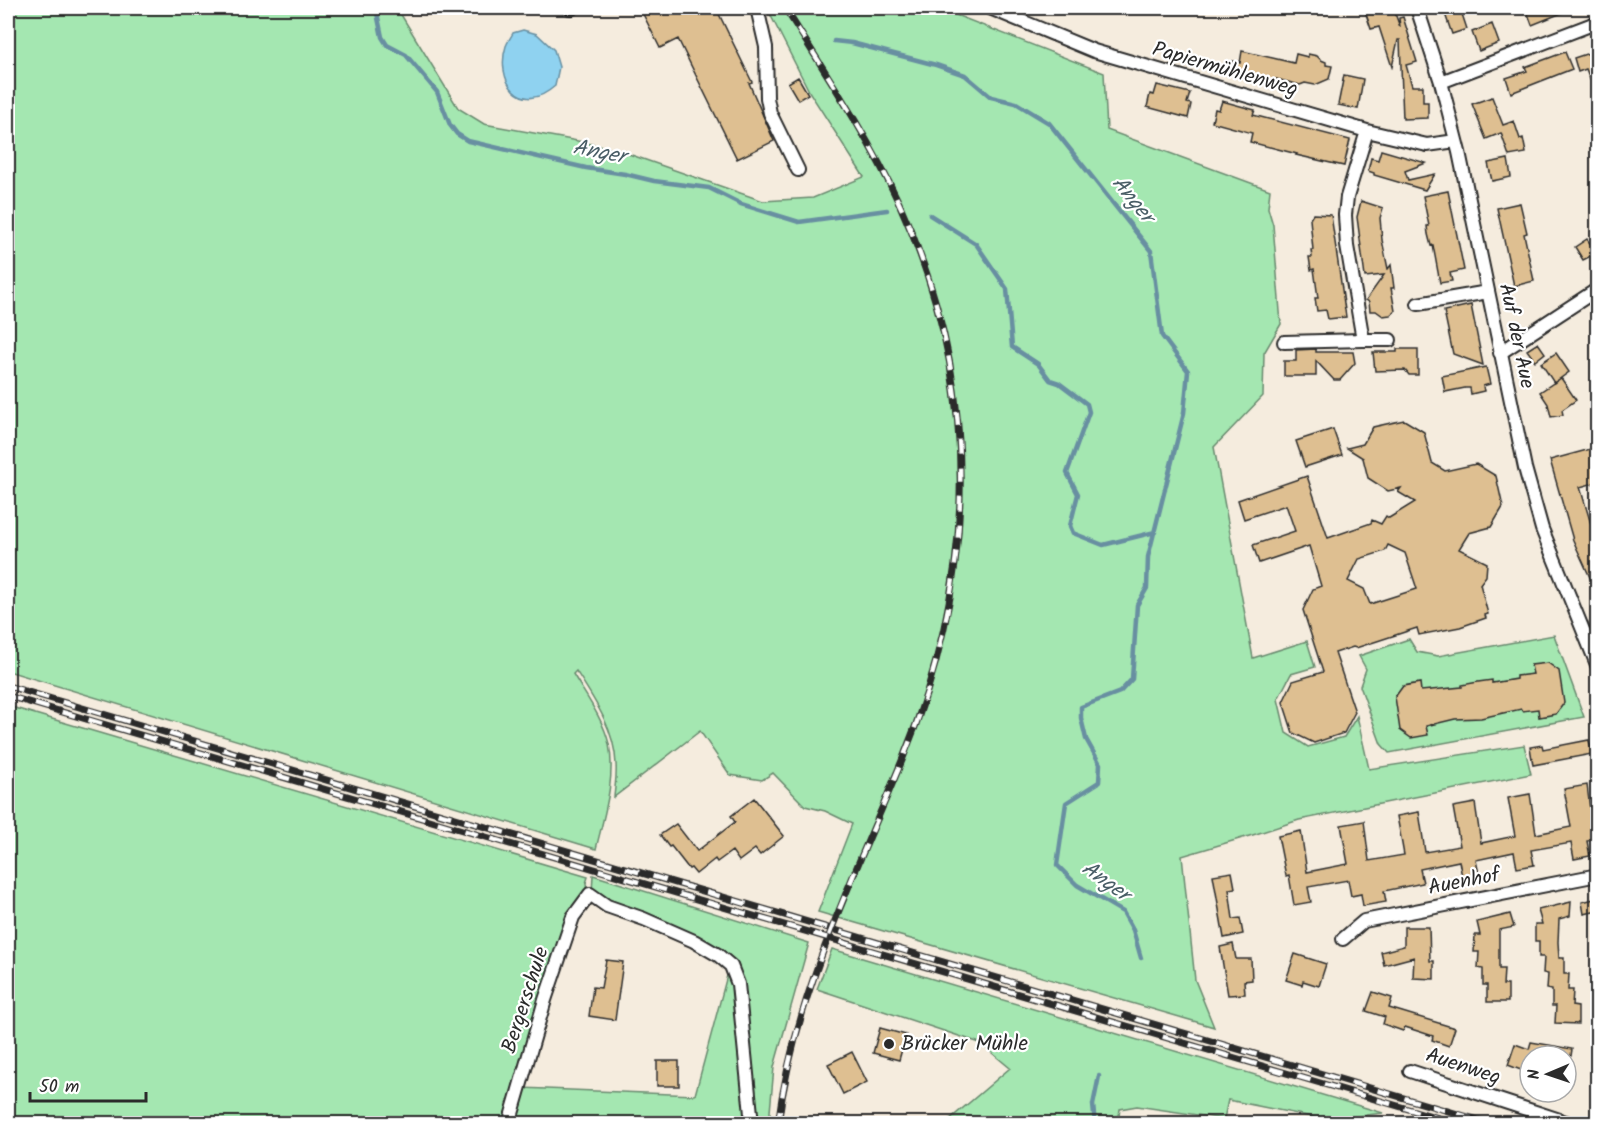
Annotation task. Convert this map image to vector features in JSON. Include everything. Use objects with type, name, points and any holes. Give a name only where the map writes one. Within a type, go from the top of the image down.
[{"type":"street","points":[[757,8],[766,47],[767,98],[770,113],[798,170]]},
{"type":"street","name":"Papiermühlenweg","points":[[990,8],[1094,51],[1367,130],[1427,145],[1456,141]]},
{"type":"street","name":"Auf der Aue","points":[[1417,8],[1441,82],[1456,141],[1525,468],[1542,529],[1598,667]]},
{"type":"street","points":[[1441,82],[1598,22]]},
{"type":"street","points":[[1364,340],[1347,246],[1346,205],[1367,130]]},
{"type":"street","points":[[1500,354],[1598,289]]},
{"type":"street","points":[[1418,304],[1488,292]]},
{"type":"street","points":[[1284,342],[1390,340]]},
{"type":"street","name":"Auenhof","points":[[1343,939],[1364,921],[1598,875]]},
{"type":"street","name":"Bergerschule","points":[[509,1124],[545,1000],[573,917],[590,894],[607,906],[694,941],[718,955],[731,966],[738,984],[752,1124]]},
{"type":"street","name":"Auenweg","points":[[1410,1071],[1572,1124]]},
{"type":"green space","points":[[8,8],[397,8],[458,108],[484,124],[620,151],[763,201],[813,198],[864,177],[810,93],[767,8],[938,8],[1104,73],[1107,130],[1270,190],[1268,208],[1273,225],[1281,324],[1264,353],[1263,396],[1214,447],[1253,658],[1307,641],[1315,667],[1291,674],[1278,699],[1286,733],[1308,747],[1344,737],[1357,716],[1369,769],[1524,745],[1531,774],[1299,820],[1182,856],[1195,980],[1214,1027],[818,912],[852,824],[825,811],[805,806],[773,773],[762,780],[730,775],[700,731],[614,797],[616,768],[612,739],[602,715],[576,671],[573,674],[603,726],[611,757],[608,797],[596,849],[8,671]]},
{"type":"green space","points":[[1554,635],[1584,717],[1389,753],[1381,744],[1360,686],[1366,669],[1359,656],[1409,639],[1417,652],[1438,656]]},
{"type":"green space","points":[[8,706],[588,877],[587,894],[507,1123],[8,1123]]},
{"type":"green space","points":[[593,875],[809,943],[774,1067],[769,1123],[756,1123],[732,966],[592,893]]},
{"type":"green space","points":[[832,949],[1383,1113],[1327,1120],[1228,1100],[1224,1119],[1137,1106],[1120,1109],[1118,1123],[940,1123],[950,1119],[1010,1068],[980,1043],[817,989]]},
{"type":"green space","points":[[729,968],[736,985],[748,1123],[512,1124],[521,1088],[695,1095]]},
{"type":"water","points":[[523,30],[537,34],[554,50],[559,67],[555,86],[542,95],[531,98],[521,96],[513,90],[507,82],[504,71],[507,44],[513,33]]},
{"type":"building","points":[[640,8],[716,8],[752,82],[749,83],[774,141],[737,159],[678,39],[660,48]]},
{"type":"building","points":[[1364,8],[1393,8],[1400,27],[1399,18],[1403,17],[1417,62],[1406,65],[1412,86],[1423,86],[1423,102],[1428,102],[1428,118],[1403,119],[1400,40],[1398,40],[1392,67],[1379,27],[1371,29]]},
{"type":"building","points":[[1443,8],[1460,8],[1467,29],[1452,34]]},
{"type":"building","points":[[1526,8],[1574,8],[1532,25]]},
{"type":"building","points":[[1492,24],[1499,43],[1479,51],[1472,32]]},
{"type":"building","points":[[1598,50],[1597,97],[1586,69],[1578,72],[1574,58]]},
{"type":"building","points":[[1242,51],[1294,63],[1296,54],[1308,57],[1308,54],[1317,56],[1326,62],[1326,65],[1332,66],[1329,79],[1315,85],[1305,83],[1300,85],[1276,79],[1275,85],[1230,74],[1233,61],[1240,63]]},
{"type":"building","points":[[1565,52],[1572,69],[1511,93],[1506,78],[1527,71],[1525,67]]},
{"type":"building","points":[[1344,75],[1363,79],[1358,109],[1338,105]]},
{"type":"building","points":[[798,77],[808,94],[798,100],[788,83]]},
{"type":"building","points":[[1157,85],[1190,93],[1187,103],[1191,104],[1188,118],[1147,107],[1150,94],[1154,95]]},
{"type":"building","points":[[1492,97],[1503,125],[1514,121],[1520,139],[1523,138],[1526,153],[1509,156],[1501,133],[1486,139],[1472,104]]},
{"type":"building","points":[[1222,101],[1255,110],[1253,115],[1350,140],[1344,166],[1250,142],[1252,133],[1212,122],[1215,109],[1219,110]]},
{"type":"building","points":[[1381,150],[1426,163],[1405,171],[1408,180],[1435,174],[1425,190],[1374,175],[1368,171],[1371,158],[1378,160]]},
{"type":"building","points":[[1508,159],[1511,177],[1492,181],[1488,163]]},
{"type":"building","points":[[1448,191],[1464,270],[1450,273],[1452,281],[1440,283],[1433,245],[1431,246],[1428,234],[1427,226],[1429,226],[1423,196]]},
{"type":"building","points":[[1361,201],[1383,208],[1380,218],[1382,240],[1388,269],[1391,265],[1394,288],[1391,288],[1395,311],[1390,315],[1383,316],[1376,311],[1370,311],[1369,302],[1366,300],[1384,275],[1365,277],[1357,217]]},
{"type":"building","points":[[1520,203],[1534,281],[1514,286],[1497,208]]},
{"type":"building","points":[[1313,214],[1331,215],[1346,317],[1328,319],[1326,310],[1317,311],[1315,298],[1318,298],[1314,269],[1311,270],[1309,257],[1312,257],[1311,250],[1313,250],[1310,219]]},
{"type":"building","points":[[1587,239],[1597,253],[1583,260],[1575,247]]},
{"type":"building","points":[[1471,305],[1483,365],[1453,354],[1444,311]]},
{"type":"building","points":[[1538,343],[1545,353],[1535,361],[1527,350]]},
{"type":"building","points":[[1316,349],[1316,352],[1353,352],[1355,363],[1340,380],[1334,380],[1316,361],[1316,376],[1284,376],[1284,361],[1296,361],[1296,350]]},
{"type":"building","points":[[1397,349],[1418,349],[1418,375],[1409,375],[1405,370],[1375,371],[1373,352],[1397,352]]},
{"type":"building","points":[[1556,353],[1569,372],[1554,383],[1541,363]]},
{"type":"building","points":[[1486,367],[1490,384],[1483,386],[1484,391],[1471,394],[1470,388],[1465,388],[1445,392],[1442,376]]},
{"type":"building","points":[[1561,378],[1576,400],[1562,410],[1563,415],[1551,417],[1548,404],[1540,392]]},
{"type":"building","points":[[1404,420],[1424,432],[1432,463],[1445,471],[1476,464],[1496,476],[1503,507],[1491,527],[1469,533],[1459,549],[1487,563],[1486,576],[1480,584],[1488,614],[1485,615],[1486,618],[1460,627],[1419,635],[1417,628],[1335,653],[1355,712],[1344,733],[1314,743],[1293,733],[1283,702],[1293,681],[1323,672],[1303,610],[1313,589],[1321,586],[1309,546],[1259,563],[1253,545],[1295,531],[1286,505],[1244,519],[1238,500],[1307,476],[1328,538],[1371,523],[1372,520],[1381,524],[1386,516],[1389,518],[1415,502],[1398,492],[1401,488],[1388,491],[1368,478],[1363,458],[1347,448],[1363,444],[1373,427]],"holes":[[[1388,545],[1405,553],[1417,589],[1370,604],[1364,589],[1348,581],[1359,559],[1385,551]]]},
{"type":"building","points":[[1333,429],[1342,455],[1305,467],[1296,441]]},
{"type":"building","points":[[1598,447],[1598,482],[1580,487],[1591,524],[1598,521],[1598,595],[1573,540],[1550,460]]},
{"type":"building","points":[[1548,663],[1559,671],[1564,703],[1556,714],[1539,717],[1538,709],[1522,711],[1521,709],[1481,718],[1455,719],[1426,726],[1428,735],[1411,738],[1400,730],[1395,697],[1403,686],[1420,683],[1421,691],[1462,687],[1462,685],[1492,680],[1492,683],[1533,674],[1531,665]]},
{"type":"building","points":[[1589,740],[1592,754],[1533,765],[1530,747],[1542,745],[1543,749]]},
{"type":"building","points":[[1587,785],[1592,825],[1598,824],[1598,839],[1587,841],[1590,856],[1574,859],[1571,843],[1531,850],[1534,865],[1517,868],[1514,852],[1476,860],[1479,874],[1462,877],[1459,861],[1420,869],[1423,883],[1384,891],[1386,902],[1363,906],[1361,894],[1351,896],[1348,880],[1308,887],[1311,902],[1294,905],[1289,875],[1286,876],[1278,836],[1301,831],[1307,872],[1348,864],[1341,825],[1364,821],[1369,861],[1404,855],[1397,816],[1419,812],[1425,852],[1460,846],[1453,807],[1475,803],[1481,843],[1515,836],[1508,798],[1530,794],[1536,834],[1571,827],[1564,789]]},
{"type":"building","points":[[754,798],[784,836],[760,855],[755,849],[739,861],[732,851],[717,862],[715,859],[696,874],[660,835],[676,824],[697,851],[735,822],[731,816]]},
{"type":"building","points":[[1232,872],[1235,888],[1229,889],[1233,919],[1240,918],[1243,934],[1224,938],[1213,875]]},
{"type":"building","points":[[1598,898],[1598,911],[1584,914],[1582,902]]},
{"type":"building","points":[[1571,902],[1570,916],[1559,919],[1558,942],[1559,958],[1564,958],[1564,974],[1569,974],[1568,990],[1573,990],[1572,1006],[1578,1007],[1578,1024],[1555,1023],[1556,1006],[1552,1006],[1552,990],[1547,989],[1548,974],[1543,973],[1544,957],[1539,957],[1539,941],[1535,941],[1535,924],[1542,924],[1538,910]]},
{"type":"building","points":[[1510,914],[1514,927],[1499,930],[1499,969],[1504,969],[1503,985],[1508,985],[1508,1002],[1487,1002],[1487,985],[1483,985],[1483,969],[1478,968],[1479,952],[1474,952],[1475,935],[1480,935],[1477,922]]},
{"type":"building","points":[[1404,927],[1429,927],[1430,961],[1434,961],[1434,979],[1413,978],[1414,957],[1384,965],[1381,952],[1404,946]]},
{"type":"building","points":[[1233,944],[1236,959],[1251,959],[1252,980],[1244,981],[1245,994],[1228,995],[1220,947]]},
{"type":"building","points":[[1295,954],[1326,964],[1319,986],[1303,981],[1302,985],[1286,980]]},
{"type":"building","points":[[606,960],[623,962],[615,1020],[589,1016],[593,987],[601,988]]},
{"type":"building","points":[[1373,992],[1392,998],[1389,1008],[1455,1028],[1449,1046],[1432,1040],[1433,1036],[1405,1027],[1403,1031],[1383,1024],[1385,1017],[1366,1011]]},
{"type":"building","name":"Brücker Mühle","points":[[880,1028],[906,1035],[899,1060],[873,1053]]},
{"type":"building","points":[[1515,1044],[1518,1045],[1518,1069],[1508,1065]]},
{"type":"building","points":[[852,1052],[867,1082],[843,1094],[828,1064]]},
{"type":"building","points":[[657,1061],[679,1061],[679,1086],[657,1086]]},
{"type":"waterway","name":"Anger","points":[[376,8],[382,37],[387,45],[406,55],[437,92],[450,125],[457,134],[468,141],[586,168],[654,181],[709,188],[741,204],[799,222],[887,210]]},
{"type":"waterway","name":"Anger","points":[[834,41],[852,43],[965,75],[991,97],[1016,103],[1049,123],[1151,251],[1162,336],[1188,371],[1184,413],[1148,557],[1147,588],[1137,605],[1132,679],[1120,692],[1081,707],[1086,739],[1100,764],[1099,782],[1066,803],[1057,865],[1077,885],[1123,912],[1133,930],[1141,958]]},
{"type":"waterway","name":"Anger","points":[[930,215],[976,244],[1007,289],[1012,347],[1038,364],[1050,380],[1059,383],[1087,404],[1089,412],[1067,473],[1078,494],[1070,526],[1073,533],[1103,545],[1155,532]]},
{"type":"waterway","name":"Anger","points":[[1095,1124],[1093,1105],[1099,1076]]},
{"type":"railway","points":[[778,1124],[786,1076],[812,982],[846,892],[903,758],[928,689],[946,620],[957,550],[960,480],[957,410],[945,341],[926,272],[887,177],[785,8]]},
{"type":"railway","points":[[8,686],[1492,1124]]},
{"type":"railway","points":[[8,696],[1459,1124]]},
{"type":"place","name":"Brücker Mühle","points":[[889,1044]]}]
